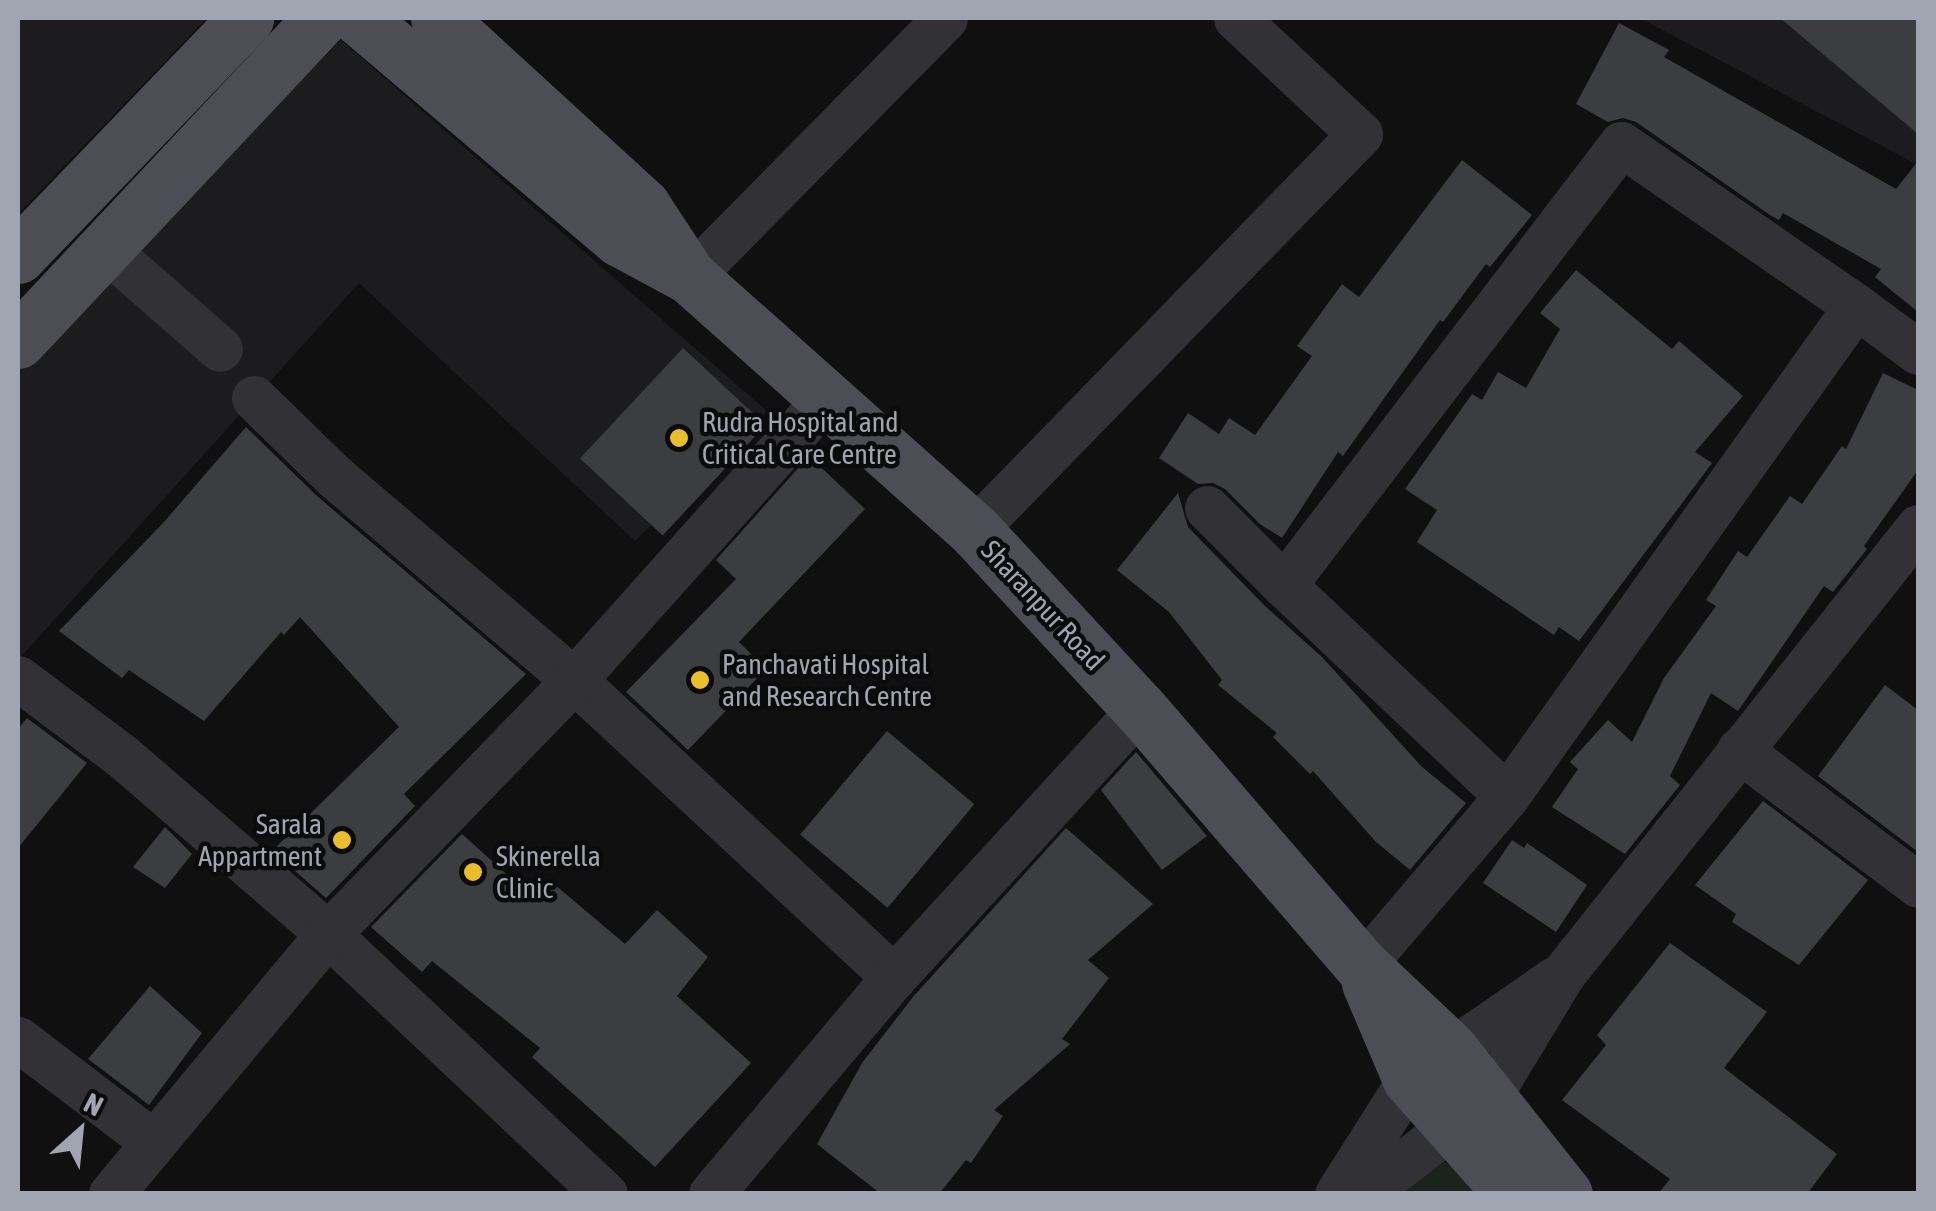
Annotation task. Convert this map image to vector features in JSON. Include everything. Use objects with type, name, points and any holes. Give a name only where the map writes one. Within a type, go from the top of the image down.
[{"type":"main road","points":[[18,256],[246,18]]},
{"type":"main road","points":[[18,340],[107,250],[321,18]]},
{"type":"main road","name":"Sharanpur Road","points":[[359,18],[620,239],[690,277],[974,530],[1140,709],[1362,966],[1430,1064],[1470,1112],[1565,1194]]},
{"type":"main road","name":"Sharanpur Road","points":[[438,18],[642,206],[690,277]]},
{"type":"main road","name":"Sharanpur Road","points":[[1470,1112],[1512,1194]]},
{"type":"street","points":[[690,277],[945,18]]},
{"type":"street","points":[[974,530],[1360,134],[1236,18]]},
{"type":"street","points":[[1284,585],[1621,144],[1918,352]]},
{"type":"street","points":[[107,250],[220,348]]},
{"type":"street","points":[[1362,966],[1506,796],[1856,306]]},
{"type":"street","points":[[254,398],[334,476],[574,680],[894,977]]},
{"type":"street","points":[[111,1194],[152,1140],[328,934],[574,680],[826,398]]},
{"type":"street","points":[[1208,508],[1506,796]]},
{"type":"street","points":[[1365,1194],[1470,1112],[1563,974],[1918,527]]},
{"type":"street","points":[[21,687],[122,756],[328,934],[605,1194]]},
{"type":"street","points":[[711,1194],[894,977],[1140,709]]},
{"type":"street","points":[[1738,750],[1918,886]]},
{"type":"street","points":[[1338,1194],[1430,1064],[1563,974]]},
{"type":"street","points":[[18,1040],[152,1140]]},
{"type":"shaded area","points":[[18,18],[207,18],[18,214]]},
{"type":"shaded area","points":[[1640,18],[1918,18],[1918,165]]},
{"type":"shaded area","points":[[341,40],[767,411],[635,541],[359,283],[18,660],[18,368]]},
{"type":"shaded area","points":[[1443,1160],[1483,1193],[1403,1194]]},
{"type":"building","points":[[1780,18],[1918,18],[1918,134]]},
{"type":"building","points":[[1619,23],[1669,50],[1664,57],[1896,189],[1918,161],[1918,312],[1875,277],[1881,269],[1783,213],[1779,220],[1770,215],[1636,122],[1623,118],[1608,122],[1576,104]]},
{"type":"building","points":[[1462,160],[1532,215],[1490,267],[1486,264],[1443,322],[1440,320],[1343,456],[1338,452],[1282,538],[1260,524],[1225,489],[1213,483],[1198,484],[1159,458],[1188,413],[1219,434],[1229,418],[1255,435],[1312,356],[1297,346],[1342,284],[1359,297]]},
{"type":"building","points":[[1576,270],[1672,349],[1679,341],[1743,396],[1695,452],[1712,463],[1579,641],[1559,627],[1554,635],[1417,542],[1437,510],[1405,489],[1472,394],[1482,400],[1498,372],[1526,388],[1560,329],[1540,313]]},
{"type":"building","points":[[683,348],[766,425],[663,536],[580,458]]},
{"type":"building","points":[[1883,373],[1918,390],[1918,470],[1864,546],[1867,549],[1833,592],[1824,586],[1738,711],[1711,693],[1670,776],[1680,785],[1625,854],[1552,807],[1578,769],[1570,762],[1608,720],[1632,742],[1664,678],[1716,606],[1706,600],[1738,551],[1747,557],[1790,496],[1802,504],[1842,446],[1846,449]]},
{"type":"building","points":[[246,427],[317,496],[526,674],[404,794],[415,806],[326,898],[272,851],[399,727],[300,617],[284,635],[281,632],[204,721],[129,670],[122,678],[59,631],[164,522]]},
{"type":"building","points":[[809,456],[865,509],[739,642],[766,669],[688,750],[626,692],[736,579],[716,560]]},
{"type":"building","points":[[1178,493],[1188,527],[1264,605],[1322,657],[1422,767],[1466,803],[1410,870],[1376,842],[1313,771],[1310,774],[1273,737],[1277,733],[1218,685],[1222,680],[1169,612],[1117,570]]},
{"type":"building","points":[[1885,685],[1918,710],[1918,852],[1818,776]]},
{"type":"building","points":[[27,718],[87,763],[18,848],[18,729]]},
{"type":"building","points":[[887,731],[974,804],[888,908],[800,834]]},
{"type":"building","points":[[1136,752],[1207,836],[1162,870],[1101,790]]},
{"type":"building","points":[[1763,801],[1868,880],[1799,965],[1732,922],[1736,914],[1695,885]]},
{"type":"building","points":[[165,827],[192,854],[165,888],[133,867]]},
{"type":"building","points":[[1066,828],[1153,904],[1088,960],[1109,978],[1062,1039],[1070,1044],[994,1110],[1003,1116],[971,1163],[966,1160],[939,1194],[881,1194],[817,1144],[862,1063],[913,997]]},
{"type":"building","points":[[462,834],[532,897],[548,879],[625,944],[657,910],[708,957],[677,996],[751,1063],[655,1167],[532,1057],[540,1048],[432,961],[422,972],[371,927]]},
{"type":"building","points":[[1512,840],[1524,848],[1527,843],[1587,885],[1556,932],[1483,883]]},
{"type":"building","points":[[1670,943],[1767,1012],[1724,1068],[1837,1154],[1807,1194],[1658,1194],[1670,1179],[1562,1100],[1606,1045],[1597,1035]]},
{"type":"building","points":[[150,986],[202,1033],[149,1105],[88,1059]]},
{"type":"place","name":"Rudra Hospital and Critical Care Centre","points":[[679,438]]},
{"type":"place","name":"Panchavati Hospital and Research Centre","points":[[700,680]]},
{"type":"place","name":"Sarala Appartment","points":[[342,840]]},
{"type":"place","name":"Skinerella Clinic","points":[[473,872]]}]
